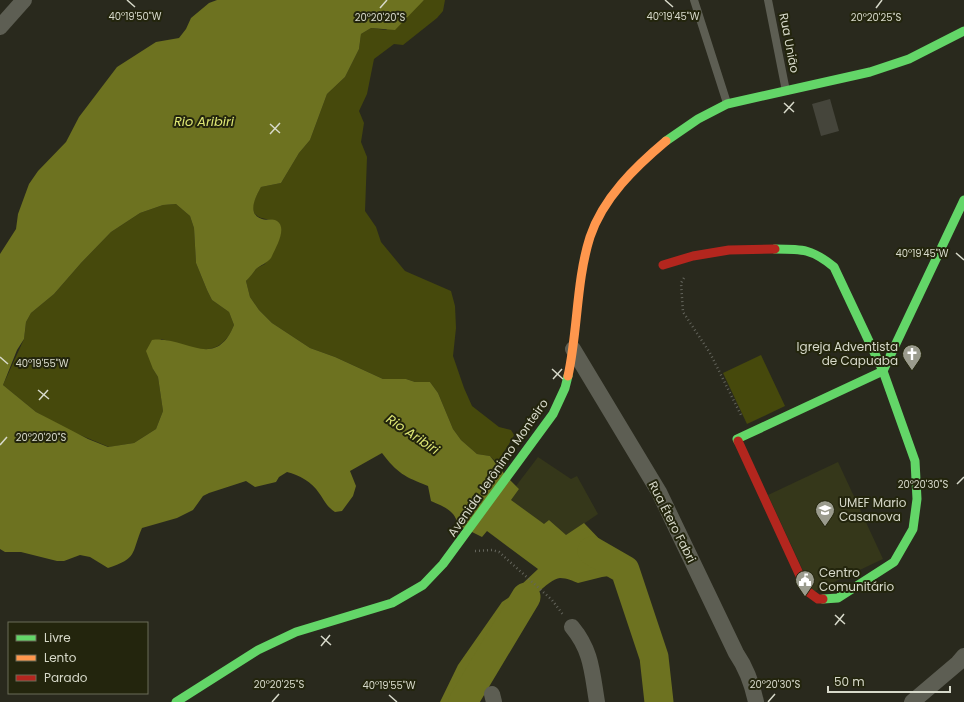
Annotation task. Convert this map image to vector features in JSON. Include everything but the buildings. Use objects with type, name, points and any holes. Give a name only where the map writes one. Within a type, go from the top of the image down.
[{"type":"street","points":[[0,27],[24,0]]},
{"type":"street","name":"Avenida Jerônimo Monteiro","points":[[176,702],[258,650],[296,632],[392,603],[423,585],[460,542],[553,414],[565,388],[590,236],[605,207],[624,180],[642,161],[672,136],[698,119],[727,104],[870,72],[909,59],[964,32]]},
{"type":"street","points":[[663,265],[693,256],[729,250],[802,249],[820,256],[834,267],[883,371],[915,460],[917,499],[913,529],[894,562],[838,598],[818,599],[808,592],[737,439],[883,371],[964,200]]},
{"type":"street","name":"Rua Étero Fabri","points":[[572,349],[659,492],[736,653],[746,667],[752,683],[756,702]]},
{"type":"street","points":[[572,628],[582,639],[588,651],[597,702]]},
{"type":"street","points":[[912,702],[964,656]]},
{"type":"lane","points":[[694,0],[727,104]]},
{"type":"lane","name":"Rua União","points":[[768,0],[786,92]]},
{"type":"path","points":[[685,277],[681,283],[683,312],[710,353],[750,433]]},
{"type":"path","points":[[460,542],[474,551],[492,550],[499,552],[552,600]]},
{"type":"shaded area","points":[[424,0],[445,0],[443,11],[437,18],[403,45],[394,44],[374,59],[367,94],[359,111],[364,123],[361,142],[367,157],[365,211],[376,227],[381,242],[405,271],[451,291],[455,306],[456,328],[453,356],[464,388],[472,406],[499,427],[511,430],[514,435],[501,456],[498,464],[490,456],[477,454],[461,440],[453,429],[438,393],[430,382],[415,382],[406,379],[383,379],[335,357],[310,348],[272,323],[259,310],[250,297],[246,281],[257,268],[265,264],[275,220],[260,217],[253,211],[254,200],[261,187],[281,183],[299,153],[310,140],[327,94],[345,77],[359,49],[361,34],[371,28],[386,30]]},
{"type":"shaded area","points":[[176,204],[190,216],[194,228],[196,263],[207,290],[212,300],[229,312],[234,325],[228,337],[220,344],[212,348],[193,348],[161,339],[153,369],[158,377],[163,411],[156,429],[134,443],[109,447],[68,430],[36,412],[3,385],[24,339],[26,322],[31,313],[54,294],[111,232],[140,213],[163,205]]},
{"type":"shaded area","points":[[761,355],[785,406],[747,424],[723,373]]},
{"type":"shaded area","points":[[538,457],[571,479],[577,476],[598,514],[566,536],[549,520],[545,525],[487,531],[519,489],[516,486]]},
{"type":"shaded area","name":"UMEF Mario Casanova","points":[[838,462],[883,559],[813,592],[768,495]]},
{"type":"water","name":"Rio Aribiri","points":[[217,0],[424,0],[395,30],[371,28],[361,34],[359,49],[345,77],[327,94],[310,140],[299,153],[281,183],[261,187],[255,200],[253,209],[254,213],[257,217],[262,219],[277,221],[280,224],[281,233],[278,244],[271,258],[256,269],[246,281],[250,297],[259,310],[272,323],[310,348],[335,357],[383,379],[406,379],[415,382],[430,382],[438,393],[453,429],[461,440],[477,454],[490,456],[519,489],[511,500],[544,524],[549,520],[566,535],[584,523],[629,570],[616,575],[578,583],[560,578],[552,581],[542,589],[520,612],[483,658],[488,673],[473,684],[465,702],[440,702],[458,665],[502,602],[516,593],[520,586],[538,569],[487,531],[482,537],[458,525],[452,512],[431,501],[428,486],[402,474],[382,453],[350,471],[356,486],[353,496],[342,511],[335,512],[332,510],[309,482],[301,477],[287,472],[279,477],[276,482],[255,487],[246,481],[209,493],[203,496],[193,510],[177,518],[142,528],[129,558],[108,568],[90,557],[80,555],[64,561],[57,561],[21,552],[5,552],[0,549],[0,254],[16,229],[18,214],[29,184],[38,171],[66,142],[79,117],[117,67],[156,42],[179,38],[186,29],[191,18],[209,3]],"holes":[[[176,204],[190,216],[194,228],[196,263],[212,300],[229,312],[234,325],[226,339],[218,346],[208,349],[164,340],[152,340],[146,351],[158,377],[163,411],[156,429],[134,443],[108,447],[88,439],[36,412],[3,385],[17,350],[24,339],[26,322],[31,313],[54,294],[111,232],[140,213],[163,205]]]},
{"type":"waterway","points":[[592,551],[625,570],[654,657],[659,702]]},
{"type":"waterway","name":"Rio Aribiri","points":[[463,702],[526,597]]},
{"type":"traffic: fast","points":[[666,141],[698,119],[727,104],[870,72],[909,59],[964,31]]},
{"type":"traffic: fast","points":[[738,441],[737,439],[883,371],[964,200]]},
{"type":"traffic: fast","points":[[775,249],[807,251],[813,253],[834,267],[883,371],[915,461],[917,499],[913,529],[894,562],[838,598],[823,599]]},
{"type":"traffic: fast","points":[[176,702],[258,650],[296,632],[392,603],[423,585],[443,564],[553,414],[565,388],[568,376]]},
{"type":"traffic: slow","points":[[568,376],[574,341],[582,271],[590,237],[603,209],[621,184],[643,161],[666,141]]},
{"type":"traffic: jam","points":[[663,265],[693,256],[729,250],[775,249]]},
{"type":"traffic: jam","points":[[738,441],[807,591],[818,599],[823,599]]},
{"type":"place","name":"Igreja Adventista de Capuaba","points":[[912,371]]},
{"type":"place","name":"UMEF Mario Casanova","points":[[825,527]]},
{"type":"place","name":"Centro Comunitário","points":[[805,597]]}]
